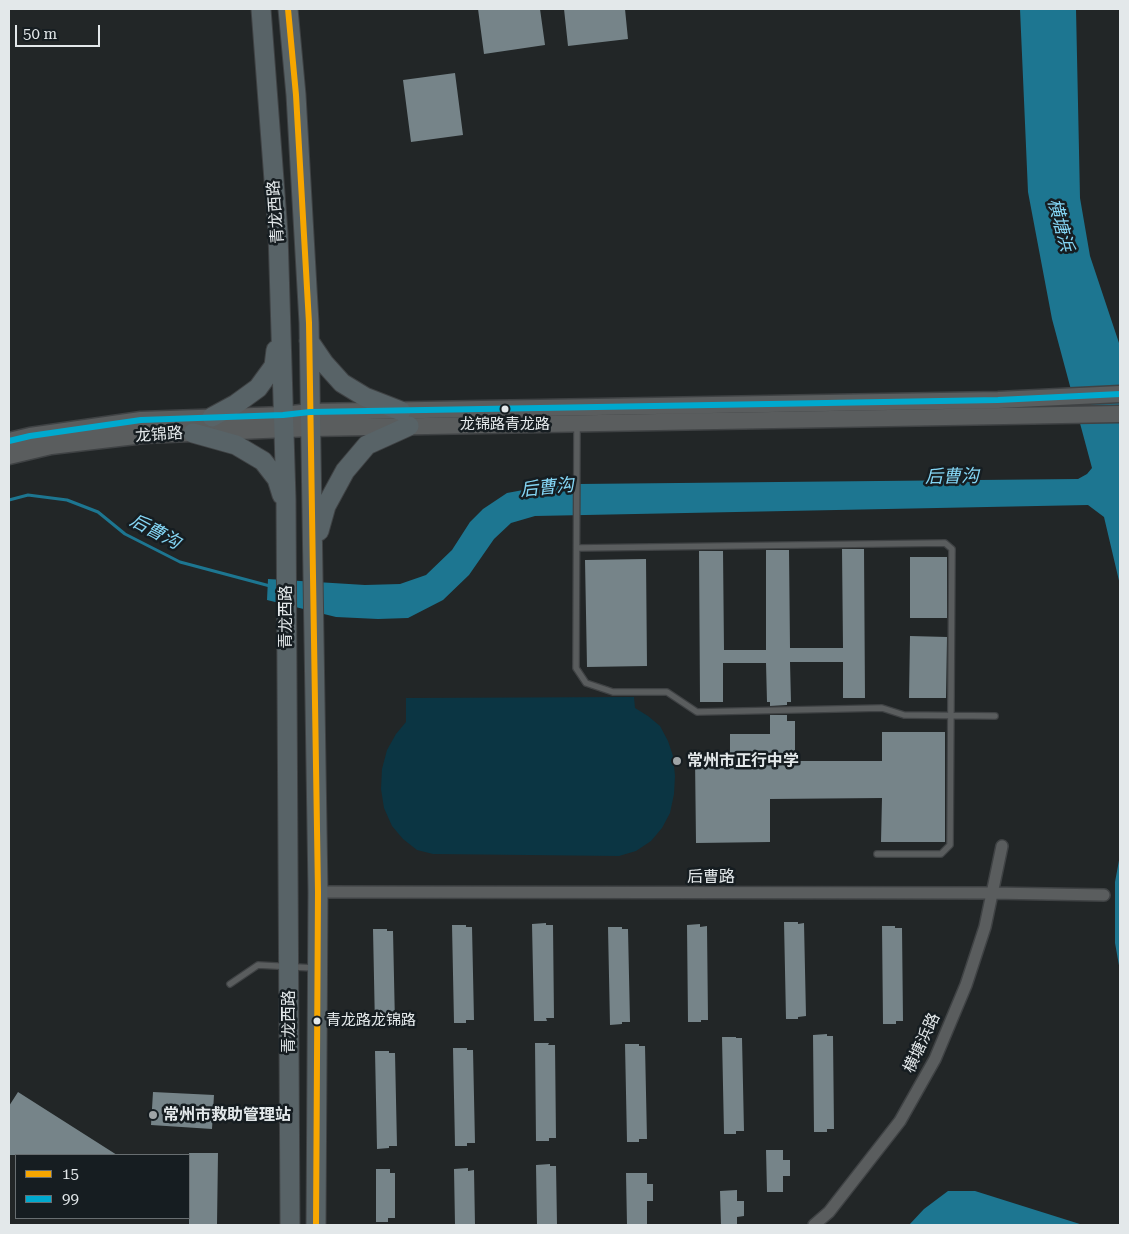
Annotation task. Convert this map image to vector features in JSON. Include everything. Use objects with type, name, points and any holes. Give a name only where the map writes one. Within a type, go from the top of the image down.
[{"type":"main road","name":"青龙西路","points":[[261,9],[278,233],[286,508],[290,1225]]},
{"type":"main road","name":"青龙西路","points":[[288,9],[296,95],[309,341],[311,420],[318,892],[316,968],[316,1225]]},
{"type":"main road","points":[[212,417],[236,404],[258,388],[274,366],[281,326]]},
{"type":"main road","points":[[309,341],[324,363],[342,383],[405,418],[577,423],[1120,414]]},
{"type":"main road","points":[[314,554],[326,506],[344,472],[367,445],[405,418],[998,400],[1120,394]]},
{"type":"main road","name":"龙锦路","points":[[9,441],[30,436],[141,420],[212,417],[283,422]]},
{"type":"main road","name":"龙锦路","points":[[9,456],[51,446],[144,435],[193,433],[311,420],[405,418]]},
{"type":"main road","points":[[193,433],[236,445],[264,461],[277,479],[286,508]]},
{"type":"street","name":"横塘浜路","points":[[814,1225],[829,1212],[900,1121],[935,1059],[966,986],[985,927],[1002,846]]},
{"type":"street","name":"后曹路","points":[[318,892],[992,893],[1104,895]]},
{"type":"lane","points":[[577,423],[578,548],[576,668],[586,683],[613,692],[667,692],[697,712],[882,708],[904,715],[995,716]]},
{"type":"lane","points":[[578,548],[945,543],[952,549],[950,845],[941,854],[877,854]]},
{"type":"lane","points":[[230,984],[258,965],[316,968]]},
{"type":"shaded area","points":[[634,697],[635,708],[660,726],[668,741],[673,756],[675,776],[670,813],[662,828],[651,841],[636,851],[619,856],[433,854],[417,850],[403,839],[392,826],[384,808],[381,789],[382,769],[387,750],[396,734],[406,722],[406,698]]},
{"type":"water","name":"横塘浜","points":[[1020,9],[1076,9],[1080,198],[1090,256],[1120,346],[1120,585],[1104,517],[1088,505],[535,516],[511,523],[494,539],[469,575],[443,600],[408,618],[336,617],[267,600],[268,579],[365,585],[400,584],[426,575],[452,550],[470,522],[483,509],[507,493],[534,488],[578,484],[1078,479],[1087,474],[1092,468],[1052,319],[1028,192]]},
{"type":"water","points":[[1120,855],[1120,971],[1115,943],[1115,882]]},
{"type":"water","points":[[948,1191],[975,1191],[1083,1225],[909,1225],[924,1209]]},
{"type":"building","points":[[478,9],[540,9],[545,45],[484,54]]},
{"type":"building","points":[[564,9],[625,9],[628,39],[568,46]]},
{"type":"building","points":[[455,73],[463,135],[411,142],[403,80]]},
{"type":"building","points":[[842,549],[864,549],[865,698],[843,698],[843,662],[790,662],[791,702],[787,702],[787,705],[770,706],[770,702],[767,702],[766,663],[723,663],[723,702],[700,702],[699,551],[723,551],[724,650],[766,650],[766,550],[789,550],[790,648],[843,648]]},
{"type":"building","points":[[910,557],[947,557],[947,618],[910,618]]},
{"type":"building","points":[[646,559],[647,666],[587,667],[585,560]]},
{"type":"building","points":[[910,636],[947,637],[946,698],[909,698]]},
{"type":"building","points":[[770,715],[787,715],[787,721],[795,721],[795,761],[882,761],[882,732],[945,732],[945,842],[881,842],[882,798],[770,799],[770,842],[696,843],[695,758],[730,758],[730,734],[770,734]]},
{"type":"building","points":[[784,922],[804,923],[806,1016],[798,1017],[798,1019],[786,1019]]},
{"type":"building","points":[[546,923],[546,925],[553,925],[554,1018],[546,1018],[547,1021],[534,1021],[532,924]]},
{"type":"building","points":[[700,924],[700,927],[707,926],[708,1020],[688,1022],[687,925]]},
{"type":"building","points":[[452,925],[472,927],[474,1020],[466,1020],[466,1023],[454,1023]]},
{"type":"building","points":[[882,926],[902,928],[903,1021],[896,1021],[896,1024],[883,1024]]},
{"type":"building","points":[[608,927],[628,929],[630,1022],[610,1025]]},
{"type":"building","points":[[373,929],[393,931],[395,1024],[387,1024],[387,1027],[375,1027]]},
{"type":"building","points":[[827,1034],[827,1036],[833,1036],[834,1129],[827,1129],[827,1132],[814,1132],[813,1035]]},
{"type":"building","points":[[722,1037],[742,1038],[744,1131],[736,1131],[736,1134],[724,1134]]},
{"type":"building","points":[[535,1043],[555,1045],[556,1138],[549,1138],[549,1141],[536,1141]]},
{"type":"building","points":[[625,1044],[645,1046],[647,1139],[639,1139],[639,1142],[627,1142]]},
{"type":"building","points":[[453,1048],[473,1050],[475,1143],[467,1143],[467,1146],[455,1146]]},
{"type":"building","points":[[375,1051],[395,1053],[397,1146],[377,1149]]},
{"type":"building","points":[[18,1092],[115,1154],[9,1155],[9,1106]]},
{"type":"building","points":[[153,1092],[214,1095],[212,1129],[151,1125]]},
{"type":"building","points":[[766,1150],[783,1150],[783,1160],[790,1160],[790,1176],[783,1176],[783,1192],[767,1192]]},
{"type":"building","points":[[218,1153],[217,1225],[189,1225],[189,1154]]},
{"type":"building","points":[[550,1164],[550,1166],[556,1166],[557,1225],[537,1225],[536,1165]]},
{"type":"building","points":[[468,1168],[468,1171],[474,1170],[475,1225],[455,1225],[454,1169]]},
{"type":"building","points":[[376,1169],[390,1169],[390,1173],[395,1173],[395,1218],[388,1218],[388,1222],[376,1222]]},
{"type":"building","points":[[626,1173],[647,1173],[647,1184],[653,1184],[653,1201],[647,1201],[647,1225],[627,1225]]},
{"type":"building","points":[[737,1190],[737,1201],[744,1201],[744,1216],[737,1217],[737,1225],[721,1225],[720,1191]]},
{"type":"waterway","name":"后曹沟","points":[[9,500],[28,495],[67,500],[98,512],[125,534],[180,562],[270,586]]},
{"type":"transit line","name":"15","points":[[288,9],[296,95],[309,323],[318,892],[316,1225]]},
{"type":"transit line","name":"99","points":[[9,441],[30,436],[141,420],[283,415],[310,412],[998,400],[1120,394]]},
{"type":"place","name":"龙锦路青龙路","points":[[505,409]]},
{"type":"place","name":"常州市正行中学","points":[[677,761]]},
{"type":"place","name":"青龙路龙锦路","points":[[317,1021]]},
{"type":"place","name":"常州市救助管理站","points":[[153,1115]]}]
